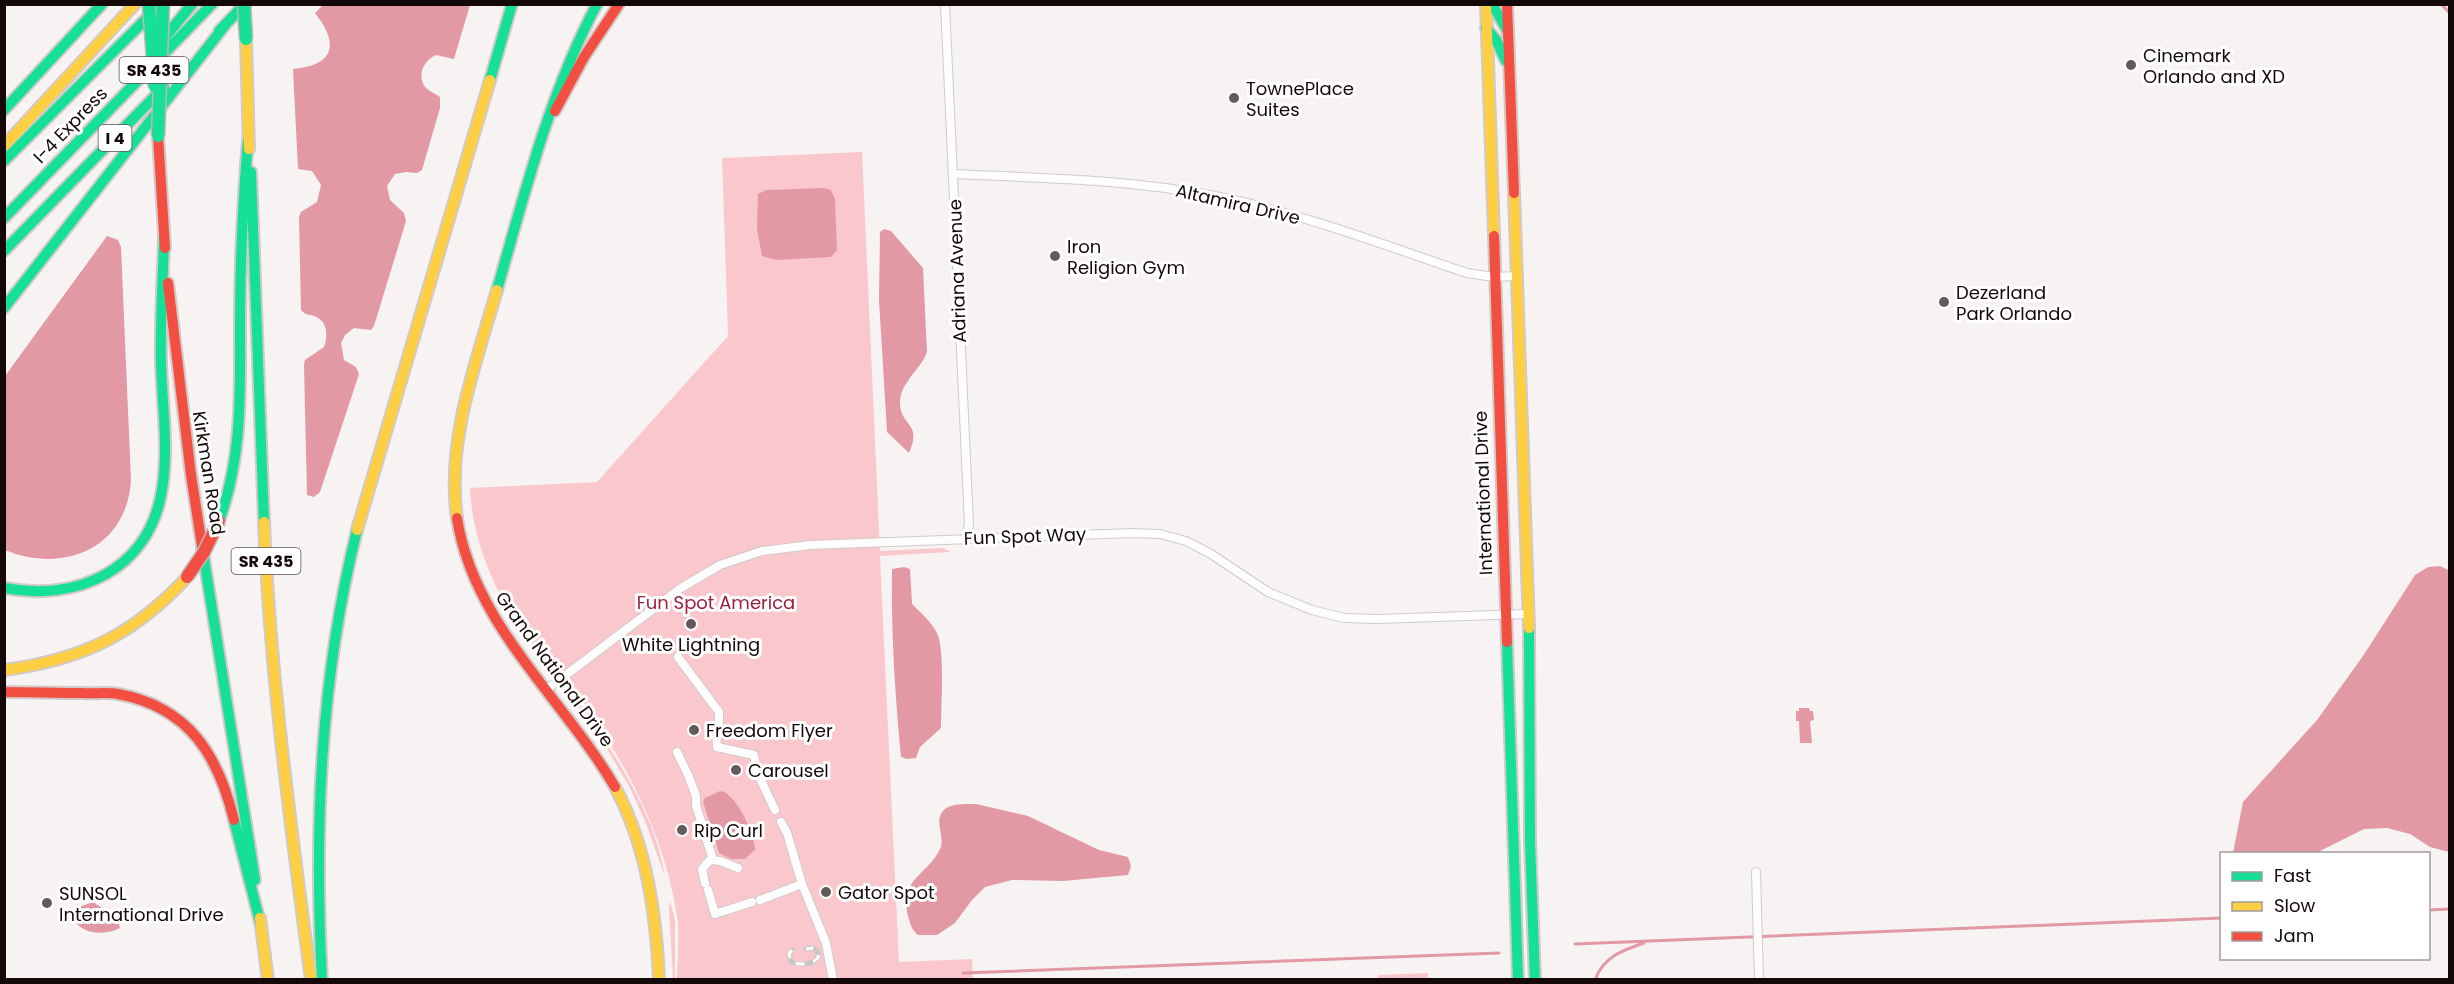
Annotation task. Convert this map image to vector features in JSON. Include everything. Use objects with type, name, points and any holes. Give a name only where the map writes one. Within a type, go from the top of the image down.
[{"type":"main road","points":[[4,110],[102,4]]},
{"type":"main road","name":"I-4 Express","points":[[4,146],[135,4]]},
{"type":"main road","name":"Kirkman Road","points":[[149,4],[164,238],[176,366],[189,466],[238,763],[268,980]]},
{"type":"main road","points":[[158,136],[162,4]]},
{"type":"main road","points":[[4,161],[162,4]]},
{"type":"main road","points":[[81,140],[192,4]]},
{"type":"main road","name":"I-4 Express","points":[[4,218],[212,4]]},
{"type":"main road","name":"I 4","points":[[4,251],[245,4]]},
{"type":"main road","name":"SR 435","points":[[245,4],[264,527],[272,646],[287,800],[312,980]]},
{"type":"main road","points":[[322,980],[317,881],[319,781],[328,680],[342,591],[364,502],[512,4]]},
{"type":"main road","name":"Grand National Drive","points":[[597,4],[568,61],[529,176],[456,441],[453,490],[462,550],[470,574],[483,600],[546,690],[596,755],[632,821],[653,892],[659,980]]},
{"type":"main road","name":"Grand National Drive","points":[[544,132],[584,57],[619,4]]},
{"type":"main road","name":"International Drive","points":[[1486,4],[1518,980]]},
{"type":"main road","points":[[1492,4],[1508,31]]},
{"type":"main road","points":[[1507,4],[1527,614],[1530,841],[1535,980]]},
{"type":"main road","points":[[4,308],[226,24]]},
{"type":"main road","points":[[1486,28],[1500,46],[1509,73]]},
{"type":"main road","points":[[4,670],[56,662],[108,642],[147,618],[187,577],[204,552],[219,521],[232,485],[238,450],[242,221],[249,140]]},
{"type":"main road","points":[[4,588],[29,593],[50,593],[71,590],[92,582],[126,560],[141,543],[152,524],[160,501],[164,475],[161,361],[164,238]]},
{"type":"main road","points":[[4,692],[118,694],[151,704],[171,714],[188,727],[211,755],[224,780],[261,926]]},
{"type":"street","name":"Adriana Avenue","points":[[945,4],[969,524],[966,538]]},
{"type":"street","name":"Altamira Drive","points":[[953,174],[1094,180],[1215,196],[1304,219],[1467,273],[1494,277],[1516,276]]},
{"type":"street","name":"Fun Spot Way","points":[[546,690],[681,588],[738,558],[786,547],[966,538],[1160,534],[1186,541],[1211,554],[1268,592],[1289,602],[1344,618],[1527,614]]},
{"type":"street","points":[[678,657],[719,712],[719,725],[716,732],[717,747],[754,755],[758,774],[775,810]]},
{"type":"street","points":[[677,752],[696,796],[696,805],[712,860]]},
{"type":"street","points":[[781,822],[787,833],[802,884],[826,943],[833,980]]},
{"type":"street","points":[[712,860],[738,868]]},
{"type":"street","points":[[712,860],[702,868],[715,914],[802,884]]},
{"type":"street","points":[[1756,872],[1759,980]]},
{"type":"green space","name":"Fun Spot America","points":[[862,152],[880,551],[943,548],[951,552],[880,556],[899,962],[972,959],[973,979],[677,979],[677,916],[671,885],[652,826],[625,770],[593,717],[572,687],[530,640],[504,601],[484,558],[477,535],[470,488],[597,482],[728,336],[722,158]]},
{"type":"green space","points":[[572,690],[615,756],[640,802],[651,826],[665,877],[631,790],[606,747],[570,697],[569,692]]},
{"type":"green space","points":[[670,901],[675,920],[675,979],[673,979]]},
{"type":"green space","points":[[1428,973],[1428,979],[1379,979],[1378,975]]},
{"type":"shaded area","points":[[323,5],[470,5],[454,59],[436,55],[422,69],[423,84],[440,97],[440,108],[422,170],[417,173],[395,174],[387,186],[390,200],[404,213],[406,221],[374,326],[371,330],[354,328],[345,335],[341,343],[344,360],[356,367],[359,374],[320,492],[314,497],[307,495],[304,365],[305,360],[324,347],[326,334],[319,318],[305,314],[301,310],[299,217],[301,212],[317,202],[321,185],[312,171],[298,169],[293,69],[317,63],[329,52],[328,35],[315,13]]},
{"type":"shaded area","points":[[824,188],[831,190],[835,199],[837,250],[831,257],[777,260],[762,256],[757,229],[758,194],[766,190]]},
{"type":"shaded area","points":[[884,229],[891,231],[923,268],[927,352],[907,382],[900,401],[903,416],[912,429],[913,443],[909,453],[887,432],[879,300],[880,232]]},
{"type":"shaded area","points":[[107,236],[118,240],[121,247],[131,480],[127,504],[118,523],[105,539],[88,550],[69,557],[49,559],[27,557],[5,550],[5,376]]},
{"type":"shaded area","points":[[2440,566],[2450,571],[2449,852],[2430,847],[2410,834],[2387,828],[2364,829],[2318,852],[2233,852],[2243,802],[2317,720],[2363,656],[2415,575],[2428,567]]},
{"type":"shaded area","points":[[904,567],[910,569],[912,604],[937,633],[942,665],[941,728],[920,747],[916,758],[907,759],[901,757],[892,616],[892,569]]},
{"type":"shaded area","points":[[1799,708],[1809,708],[1813,711],[1814,720],[1810,721],[1812,743],[1800,743],[1799,721],[1796,721],[1796,711],[1799,711]]},
{"type":"shaded area","points":[[720,791],[732,798],[738,806],[752,835],[755,850],[745,859],[731,859],[719,853],[703,802],[705,798]]},
{"type":"shaded area","points":[[976,804],[1028,816],[1099,850],[1128,857],[1131,866],[1128,875],[1063,881],[1012,880],[985,887],[955,923],[937,935],[918,935],[908,916],[906,903],[911,885],[940,849],[941,813],[952,806]]},
{"type":"shaded area","points":[[93,902],[117,918],[120,928],[100,933],[80,927],[72,915],[76,908]]},
{"type":"waterway","points":[[2441,4],[2450,13]]},
{"type":"waterway","points":[[2430,910],[2450,909]]},
{"type":"waterway","points":[[1575,944],[2220,918]]},
{"type":"waterway","points":[[1595,980],[1608,960],[1644,943]]},
{"type":"waterway","points":[[963,973],[1499,953]]},
{"type":"railway","points":[[792,950],[789,954],[791,962],[805,964],[818,958],[818,952],[813,948],[806,949]]},
{"type":"traffic: fast","points":[[4,110],[102,4]]},
{"type":"traffic: fast","points":[[149,4],[155,87]]},
{"type":"traffic: fast","points":[[158,136],[163,4]]},
{"type":"traffic: fast","points":[[159,45],[192,4]]},
{"type":"traffic: fast","points":[[4,218],[212,4]]},
{"type":"traffic: fast","points":[[244,4],[246,39]]},
{"type":"traffic: fast","points":[[219,31],[245,4]]},
{"type":"traffic: fast","points":[[490,80],[512,4]]},
{"type":"traffic: fast","points":[[497,290],[528,180],[552,109],[565,73],[597,4]]},
{"type":"traffic: fast","points":[[1492,4],[1507,30]]},
{"type":"traffic: fast","points":[[4,161],[157,8]]},
{"type":"traffic: fast","points":[[4,308],[226,24]]},
{"type":"traffic: fast","points":[[1486,28],[1496,40],[1506,61]]},
{"type":"traffic: fast","points":[[4,251],[164,87]]},
{"type":"traffic: fast","points":[[219,521],[232,472],[238,423],[241,254],[248,140]]},
{"type":"traffic: fast","points":[[251,172],[264,522]]},
{"type":"traffic: fast","points":[[4,588],[32,591],[58,590],[83,584],[106,574],[126,560],[142,541],[155,518],[162,490],[165,458],[161,346],[164,238]]},
{"type":"traffic: fast","points":[[322,980],[319,867],[323,754],[335,642],[357,530]]},
{"type":"traffic: fast","points":[[202,546],[255,880]]},
{"type":"traffic: fast","points":[[1529,628],[1530,841],[1535,980]]},
{"type":"traffic: fast","points":[[1507,642],[1518,980]]},
{"type":"traffic: fast","points":[[234,820],[261,926]]},
{"type":"traffic: slow","points":[[4,146],[135,4]]},
{"type":"traffic: slow","points":[[1486,4],[1494,236]]},
{"type":"traffic: slow","points":[[246,39],[249,149]]},
{"type":"traffic: slow","points":[[357,530],[490,80]]},
{"type":"traffic: slow","points":[[1514,193],[1529,628]]},
{"type":"traffic: slow","points":[[457,518],[455,489],[459,431],[472,374],[497,290]]},
{"type":"traffic: slow","points":[[264,522],[276,694],[311,980]]},
{"type":"traffic: slow","points":[[4,670],[58,659],[104,642],[147,615],[187,577]]},
{"type":"traffic: slow","points":[[615,787],[635,833],[648,881],[659,980]]},
{"type":"traffic: slow","points":[[260,918],[268,980]]},
{"type":"traffic: jam","points":[[555,111],[584,57],[619,4]]},
{"type":"traffic: jam","points":[[1507,4],[1514,193]]},
{"type":"traffic: jam","points":[[158,136],[165,248]]},
{"type":"traffic: jam","points":[[1494,236],[1507,642]]},
{"type":"traffic: jam","points":[[168,283],[191,475],[202,546]]},
{"type":"traffic: jam","points":[[457,518],[466,556],[481,592],[500,626],[522,659],[594,754],[615,787]]},
{"type":"traffic: jam","points":[[187,577],[204,552],[219,521]]},
{"type":"traffic: jam","points":[[4,692],[114,693],[143,700],[164,710],[182,722],[209,755],[219,775],[234,820]]},
{"type":"place","name":"Cinemark Orlando and XD","points":[[2131,65]]},
{"type":"place","name":"TownePlace Suites","points":[[1234,98]]},
{"type":"place","name":"Iron Religion Gym","points":[[1055,256]]},
{"type":"place","name":"Dezerland Park Orlando","points":[[1944,302]]},
{"type":"place","name":"White Lightning","points":[[691,624]]},
{"type":"place","name":"Freedom Flyer","points":[[694,730]]},
{"type":"place","name":"Carousel","points":[[736,770]]},
{"type":"place","name":"Rip Curl","points":[[682,830]]},
{"type":"place","name":"Gator Spot","points":[[826,892]]},
{"type":"place","name":"SUNSOL International Drive","points":[[47,903]]}]
